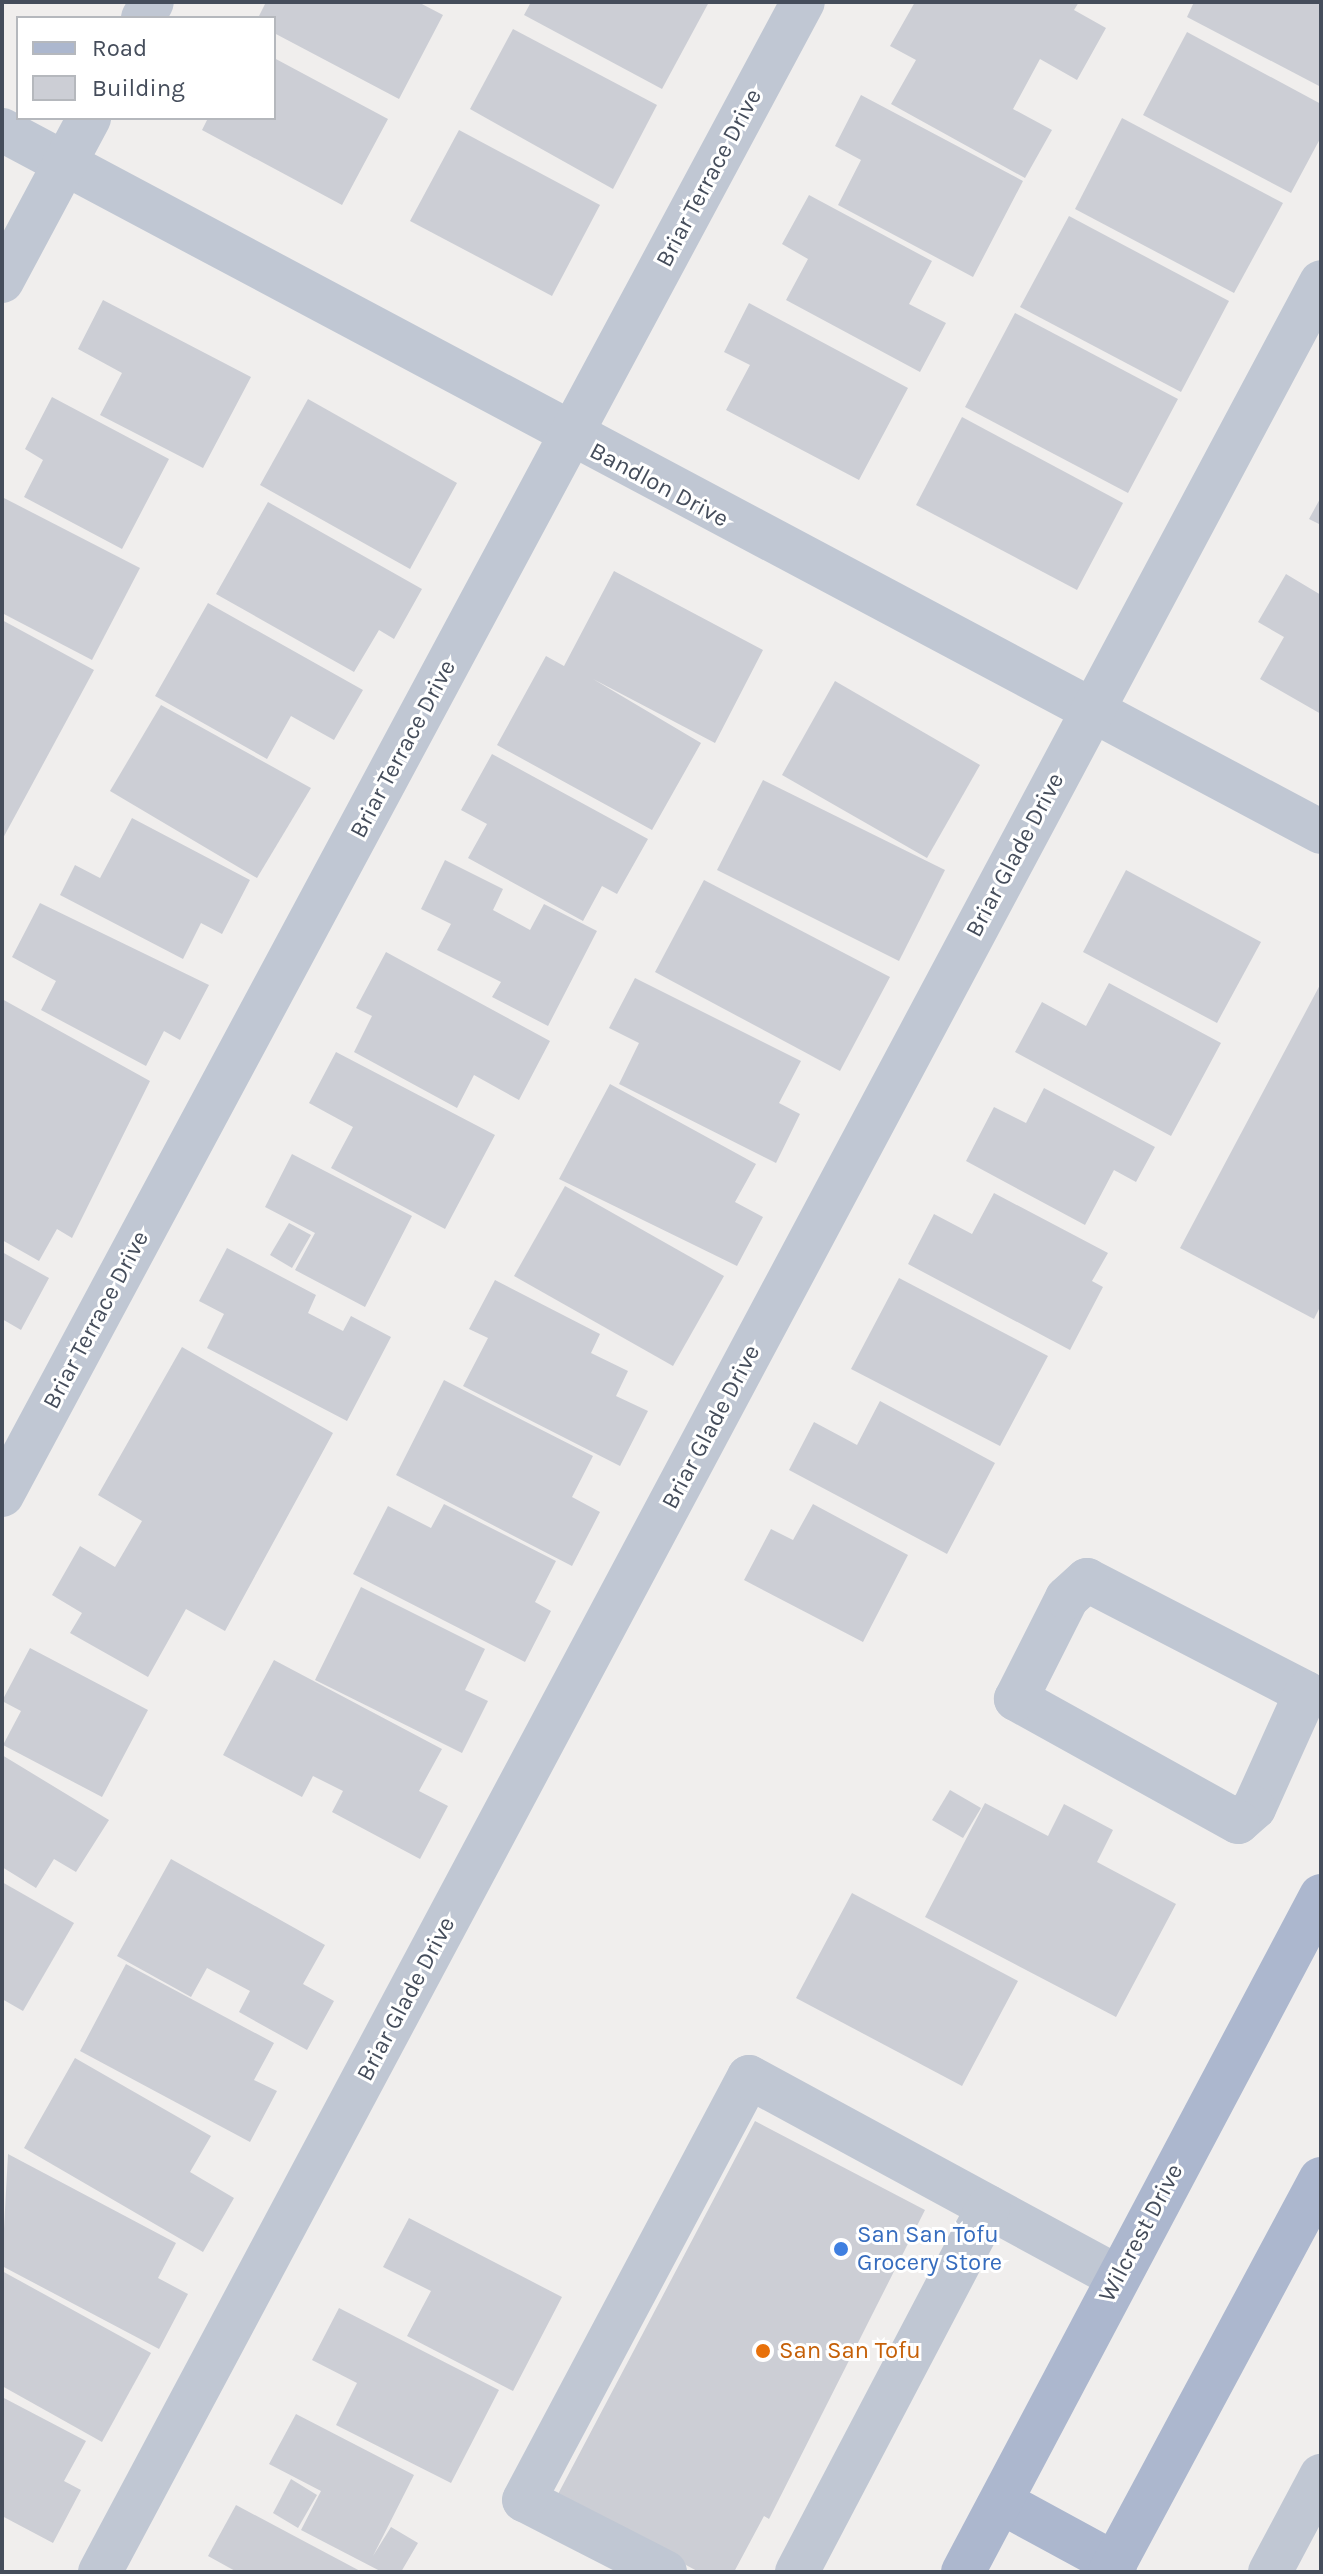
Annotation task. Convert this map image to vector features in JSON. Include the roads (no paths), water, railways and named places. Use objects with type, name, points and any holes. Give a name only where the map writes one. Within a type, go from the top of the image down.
[{"type":"main road","name":"Wilcrest Drive","points":[[963,2572],[1321,1896]]},
{"type":"main road","points":[[1001,2502],[1119,2569],[1317,2198]]},
{"type":"street","name":"Briar Terrace Drive","points":[[2,1495],[803,2]]},
{"type":"street","points":[[2,281],[88,120]]},
{"type":"street","name":"Bandlon Drive","points":[[2,130],[569,438],[1321,832]]},
{"type":"street","name":"Briar Glade Drive","points":[[100,2572],[1321,282]]},
{"type":"street","points":[[1087,1580],[1306,1693],[1304,1754],[1238,1822],[1016,1699],[1067,1598],[1087,1580]]},
{"type":"street","points":[[665,2572],[524,2500],[749,2077],[1117,2277]]},
{"type":"street","points":[[797,2572],[989,2207]]},
{"type":"street","points":[[1270,2572],[1321,2476]]},
{"type":"place","name":"San San Tofu Grocery Store","points":[[841,2249]]},
{"type":"place","name":"San San Tofu","points":[[763,2351]]}]
